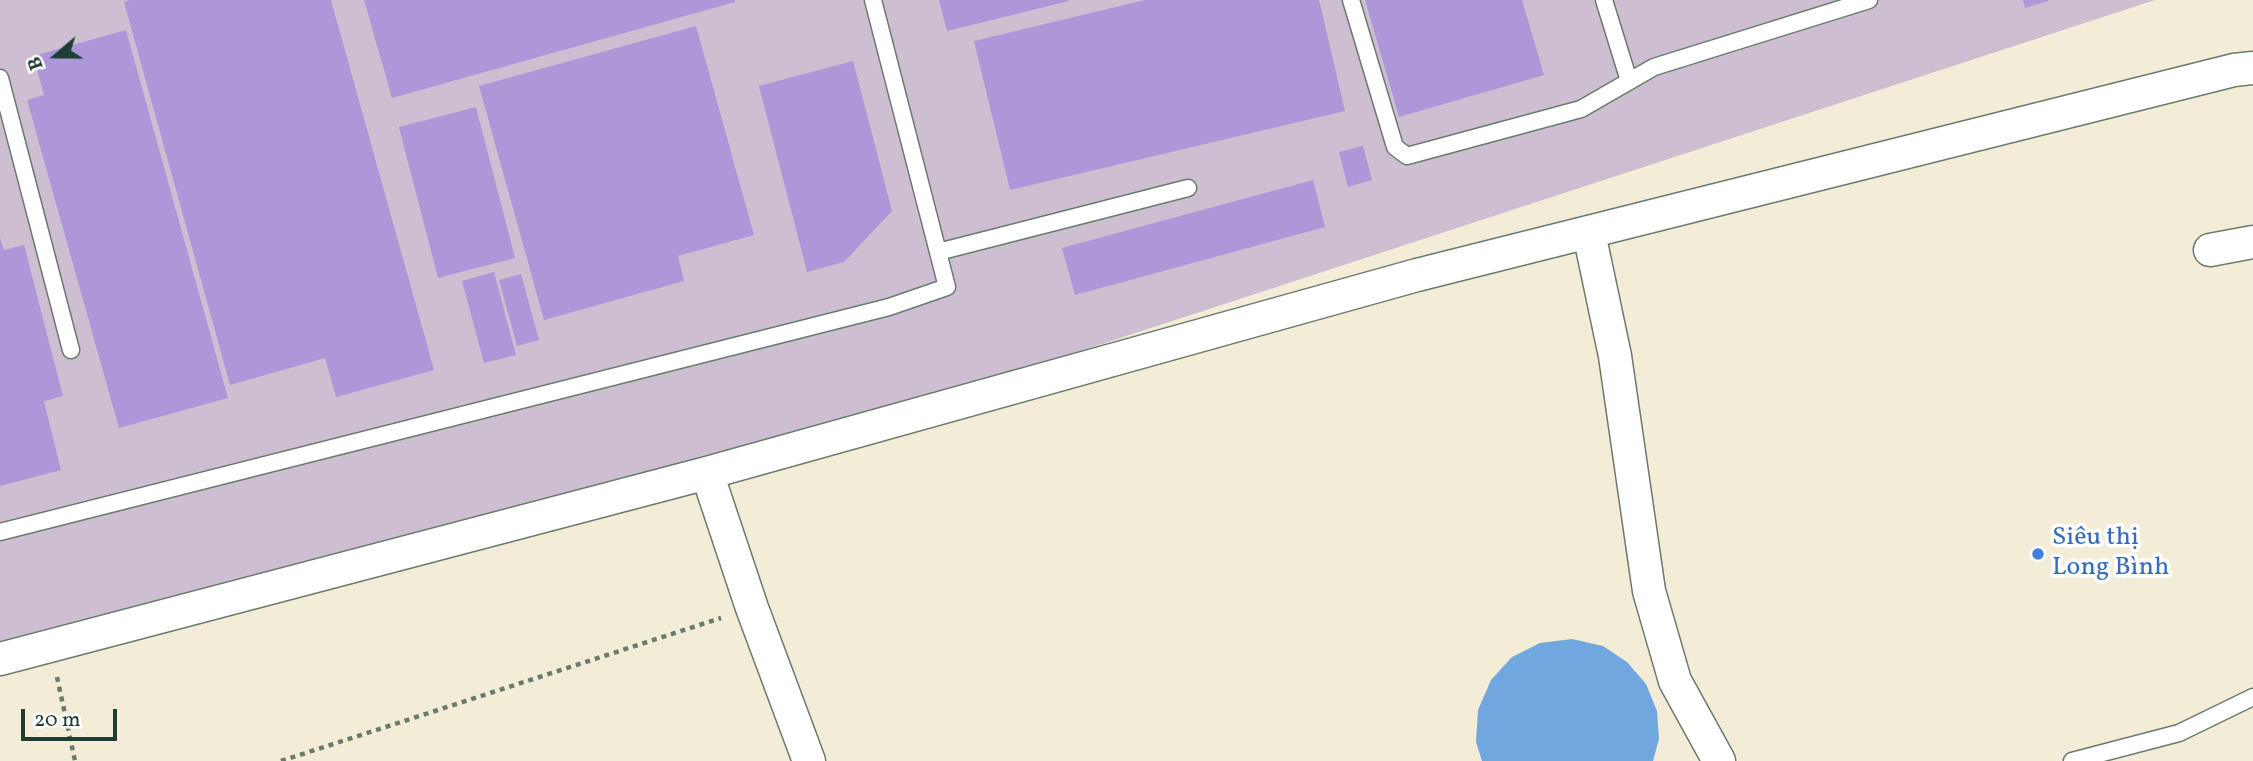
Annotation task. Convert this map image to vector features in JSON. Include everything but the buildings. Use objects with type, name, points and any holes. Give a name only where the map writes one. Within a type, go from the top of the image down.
[{"type":"street","points":[[0,659],[707,473],[1417,275],[2253,68]]},
{"type":"street","points":[[1589,233],[1615,356],[1649,592],[1675,681],[1719,761]]},
{"type":"street","points":[[2210,250],[2253,242]]},
{"type":"street","points":[[707,473],[752,608],[809,761]]},
{"type":"lane","points":[[0,532],[889,307],[947,287],[873,0]]},
{"type":"lane","points":[[1351,0],[1395,146],[1406,156],[1581,109],[1654,66],[1869,0]]},
{"type":"lane","points":[[1604,0],[1629,81]]},
{"type":"lane","points":[[0,78],[71,350]]},
{"type":"lane","points":[[938,252],[1188,188]]},
{"type":"lane","points":[[2072,761],[2179,733],[2253,697]]},
{"type":"path","points":[[281,761],[752,608]]},
{"type":"path","points":[[51,645],[75,761]]},
{"type":"shaded area","points":[[0,0],[2155,0],[707,473],[0,656]]},
{"type":"water","points":[[1572,639],[1603,646],[1627,662],[1646,684],[1657,711],[1659,739],[1653,761],[1482,761],[1476,742],[1478,710],[1491,680],[1512,657],[1540,643]]},
{"type":"place","name":"Siêu thị Long Bình","points":[[2038,554]]}]
